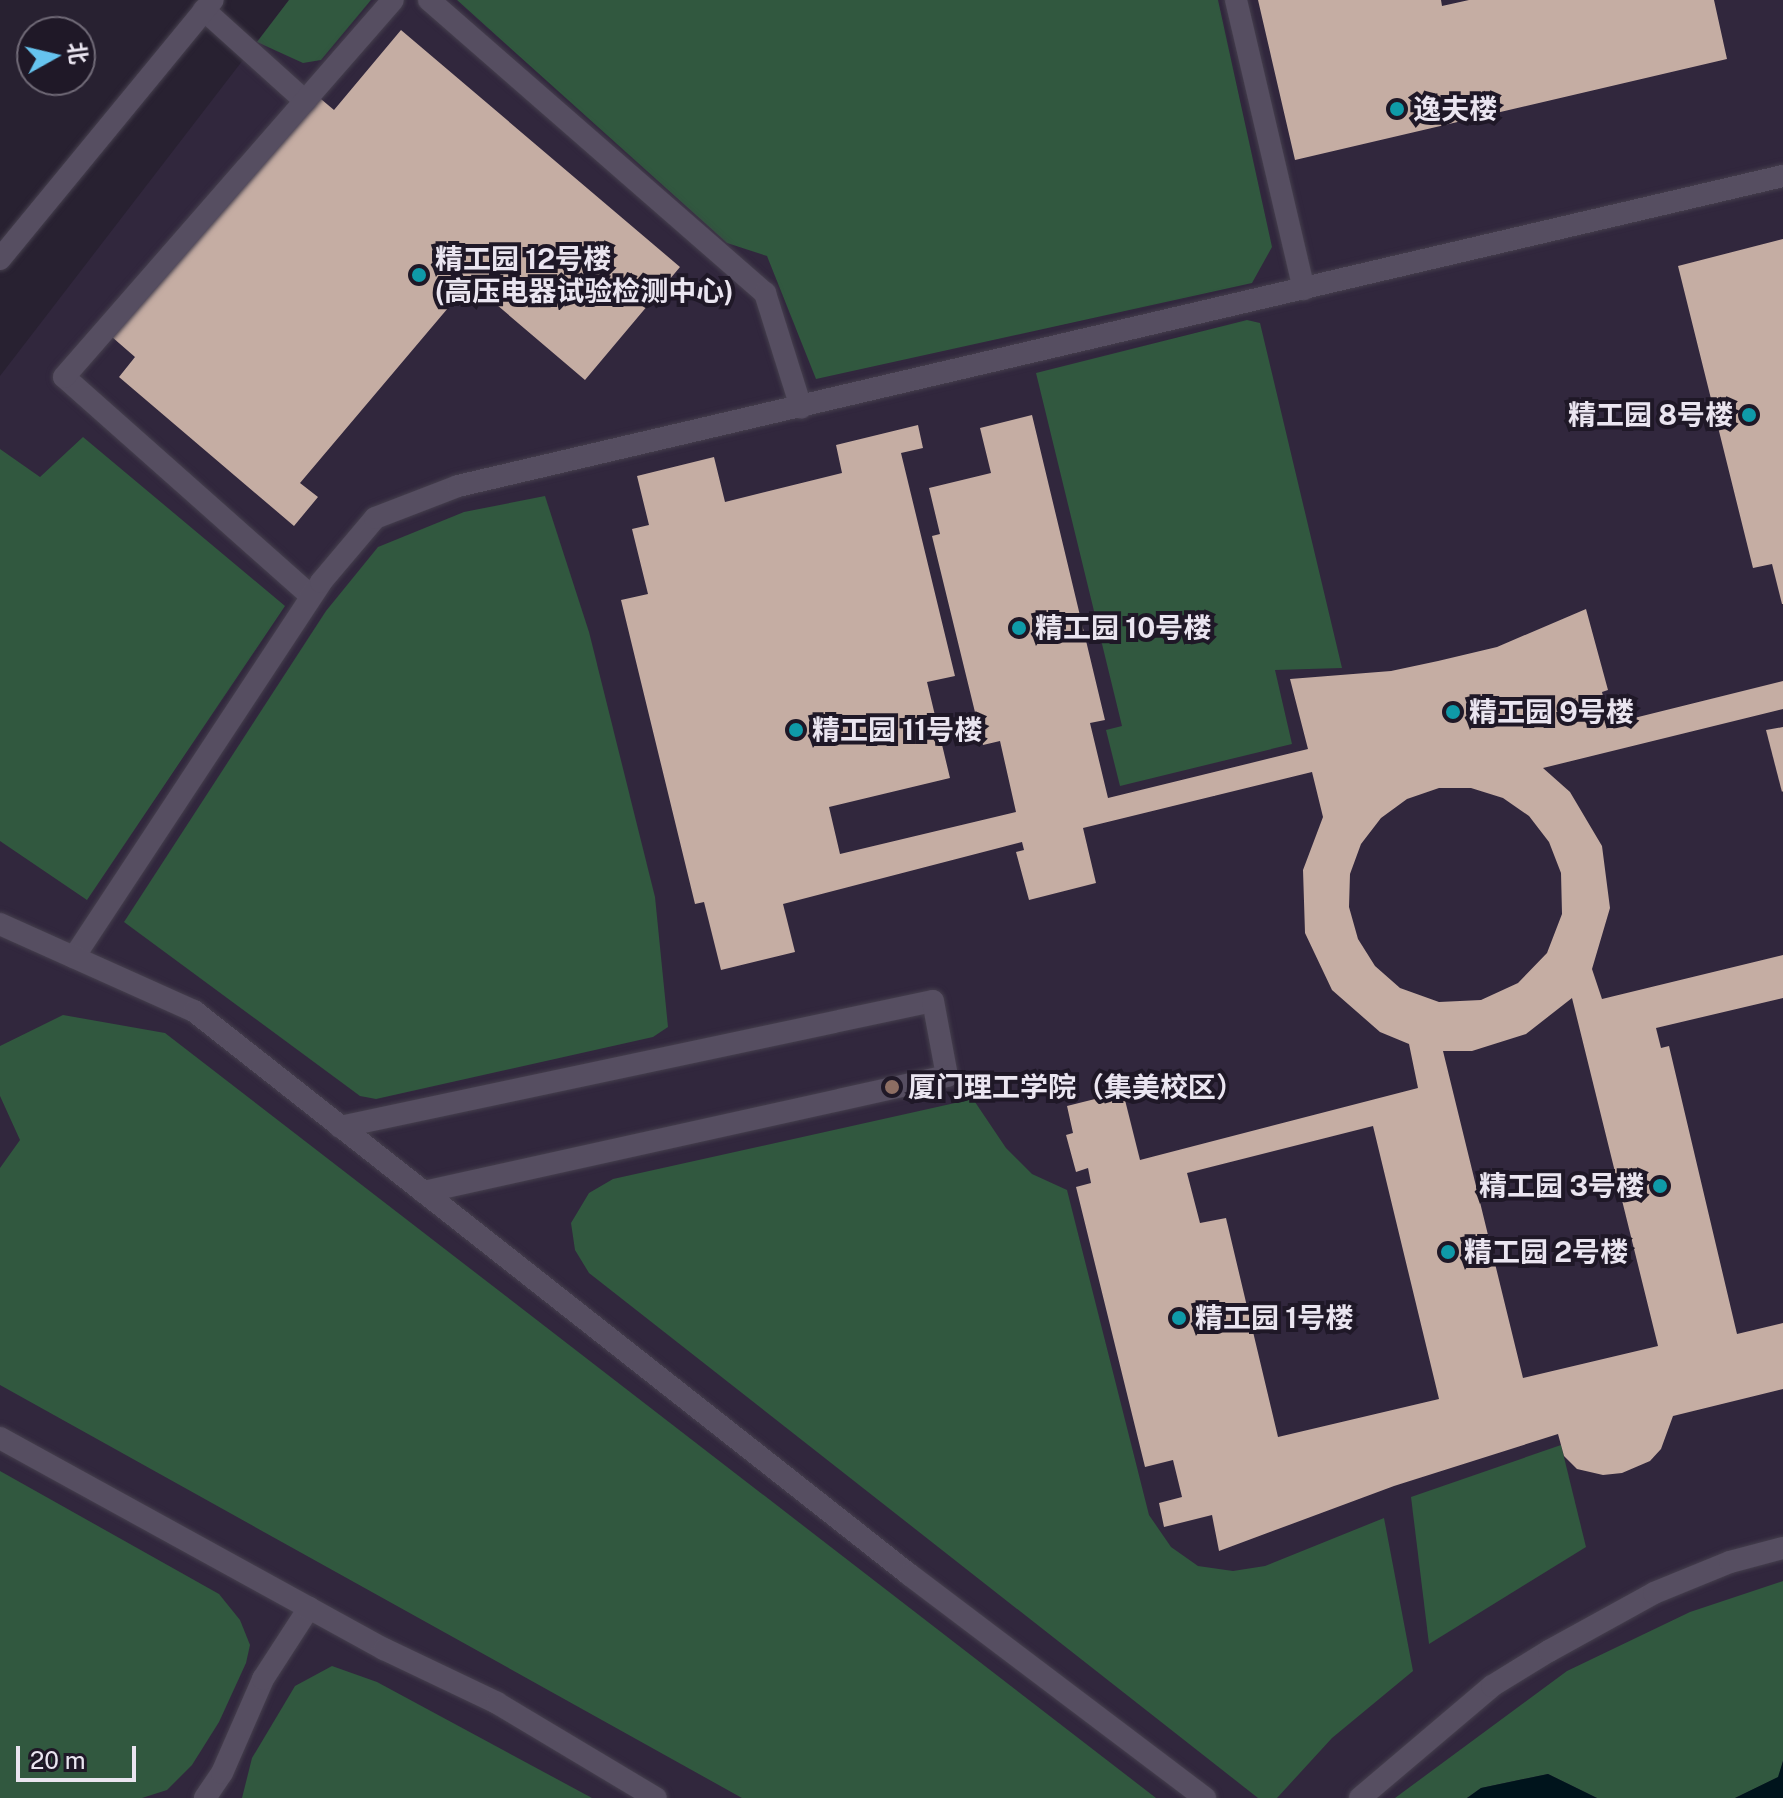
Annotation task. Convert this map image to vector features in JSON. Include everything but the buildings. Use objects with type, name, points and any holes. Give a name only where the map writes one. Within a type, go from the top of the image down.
[{"type":"street","points":[[311,596],[64,377],[393,0]]},
{"type":"street","points":[[429,0],[765,293],[801,407]]},
{"type":"street","points":[[1236,0],[1304,289]]},
{"type":"street","points":[[0,259],[209,5],[305,101]]},
{"type":"street","points":[[74,957],[311,596],[375,518],[458,486],[1783,176]]},
{"type":"street","points":[[0,924],[194,1011],[696,1401],[910,1575],[1205,1798]]},
{"type":"street","points":[[340,1127],[933,1001],[947,1076],[424,1192]]},
{"type":"street","points":[[0,1438],[309,1608],[497,1703],[656,1798]]},
{"type":"street","points":[[1360,1798],[1492,1686],[1549,1651],[1654,1593],[1730,1562],[1783,1548]]},
{"type":"street","points":[[205,1798],[222,1773],[263,1679],[309,1608]]},
{"type":"shaded area","name":"厦门理工学院（集美校区）","points":[[289,0],[1783,0],[1783,1798],[0,1798],[0,376]]},
{"type":"green space","points":[[289,0],[371,0],[321,60],[303,63],[257,42]]},
{"type":"green space","points":[[457,0],[1218,0],[1272,247],[1252,283],[816,379],[767,256],[727,243]]},
{"type":"green space","points":[[1247,320],[1260,323],[1342,668],[1275,670],[1292,744],[1120,786],[1106,730],[1122,726],[1036,373]]},
{"type":"green space","points":[[83,437],[285,606],[87,900],[0,841],[0,449],[40,477]]},
{"type":"green space","points":[[545,496],[589,632],[655,897],[668,1027],[653,1037],[376,1099],[360,1096],[124,922],[326,611],[378,547],[464,512]]},
{"type":"green space","points":[[63,1015],[165,1033],[1156,1798],[742,1798],[0,1385],[0,1168],[20,1140],[0,1096],[0,1046]]},
{"type":"green space","points":[[973,1099],[1006,1148],[1032,1174],[1067,1190],[1149,1515],[1171,1547],[1198,1566],[1233,1571],[1265,1566],[1384,1518],[1413,1671],[1332,1738],[1277,1798],[1258,1798],[589,1273],[575,1250],[571,1223],[589,1193],[613,1179]]},
{"type":"green space","points":[[1561,1445],[1586,1547],[1429,1644],[1411,1497]]},
{"type":"green space","points":[[0,1471],[219,1594],[240,1620],[250,1645],[246,1663],[219,1722],[192,1765],[167,1790],[142,1798],[0,1798]]},
{"type":"green space","points":[[1783,1581],[1783,1761],[1779,1777],[1735,1798],[1597,1798],[1548,1774],[1481,1788],[1467,1798],[1395,1798],[1567,1671],[1690,1612]]},
{"type":"green space","points":[[332,1666],[377,1682],[592,1798],[242,1798],[252,1758],[295,1686]]},
{"type":"water","points":[[1783,1761],[1783,1798],[1735,1798],[1778,1777]]},
{"type":"water","points":[[1548,1774],[1597,1798],[1467,1798],[1481,1788]]},
{"type":"place","name":"逸夫楼","points":[[1397,109]]},
{"type":"place","name":"精工园 12号楼 (高压电器试验检测中心)","points":[[419,275]]},
{"type":"place","name":"精工园 8号楼","points":[[1749,415]]},
{"type":"place","name":"精工园 10号楼","points":[[1019,628]]},
{"type":"place","name":"精工园 9号楼","points":[[1453,712]]},
{"type":"place","name":"精工园 11号楼","points":[[796,730]]},
{"type":"place","name":"厦门理工学院（集美校区）","points":[[892,1087]]},
{"type":"place","name":"精工园 3号楼","points":[[1660,1186]]},
{"type":"place","name":"精工园 2号楼","points":[[1448,1252]]},
{"type":"place","name":"精工园 1号楼","points":[[1179,1318]]}]
